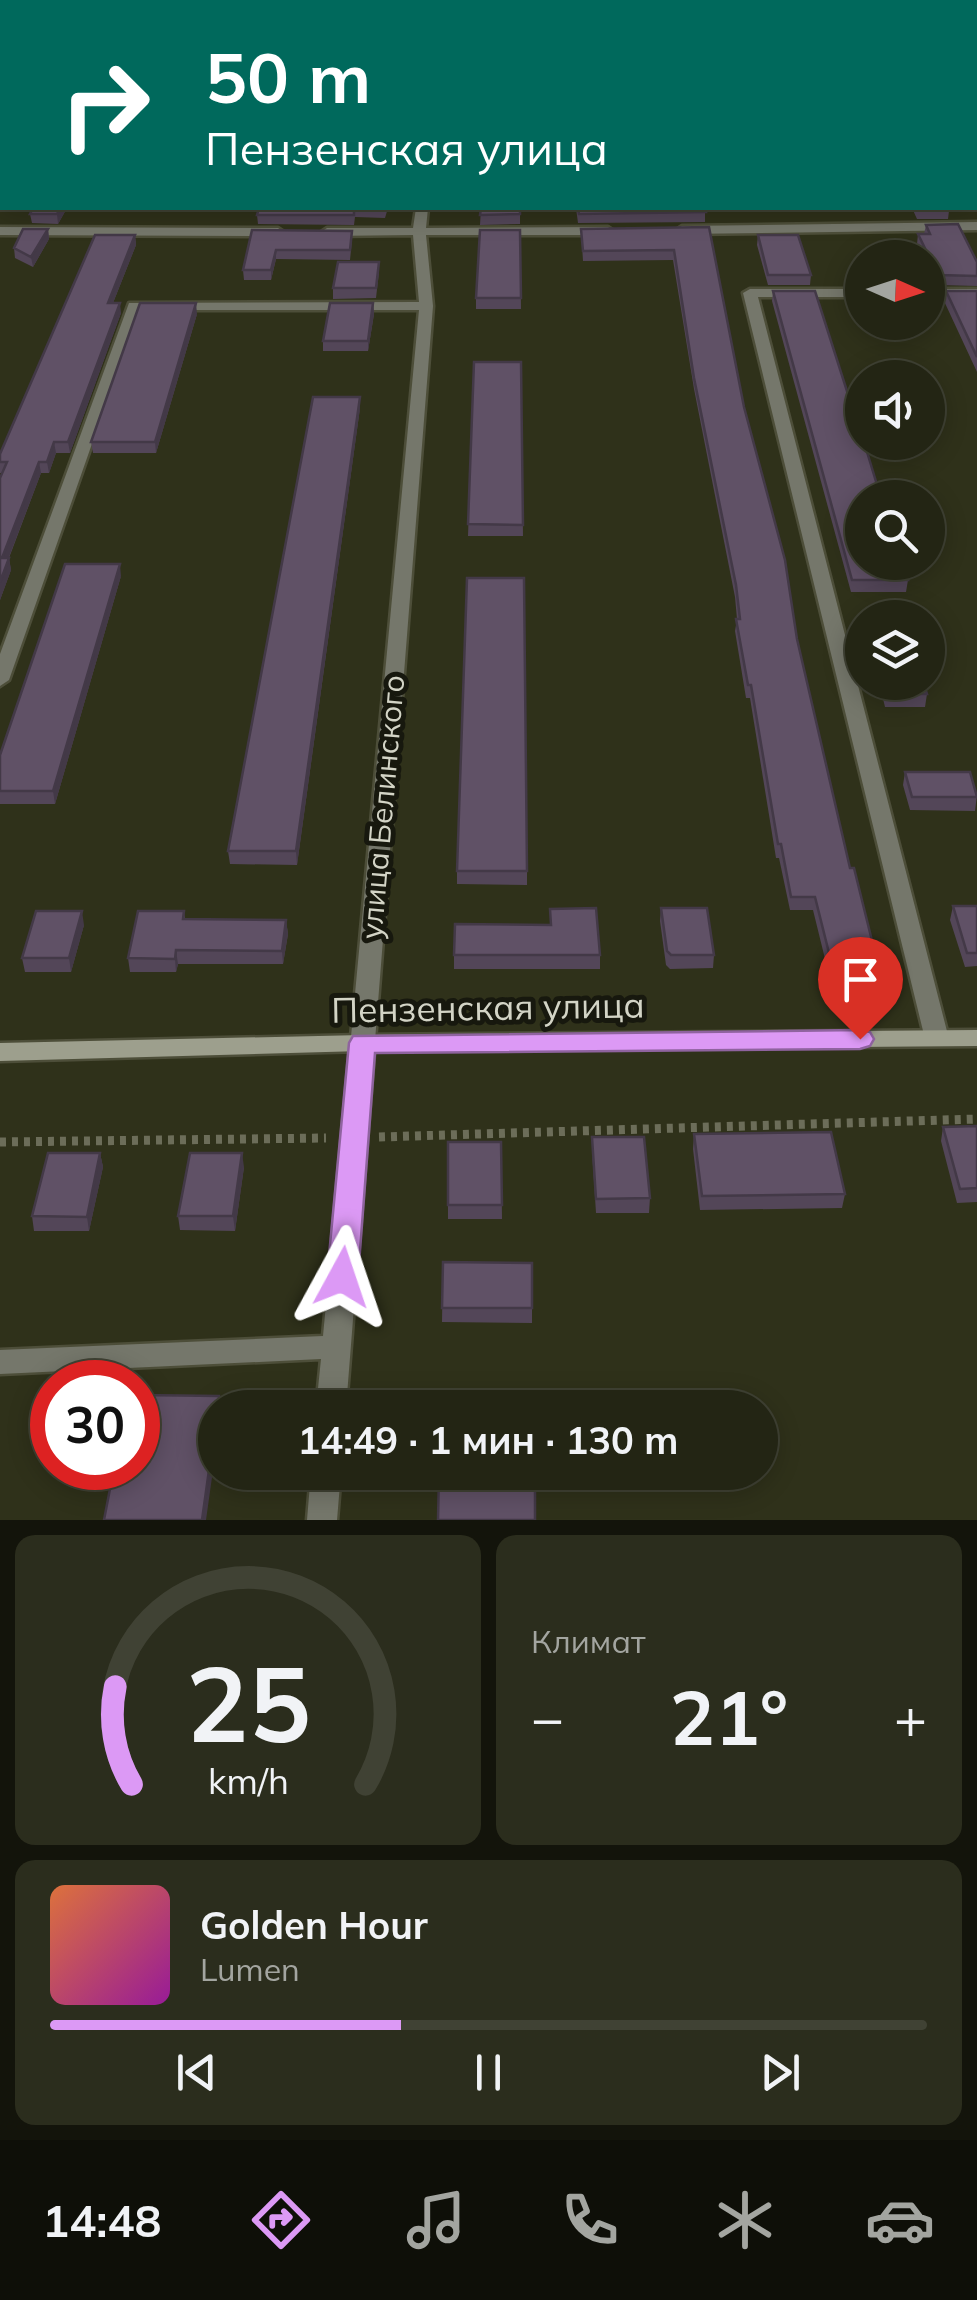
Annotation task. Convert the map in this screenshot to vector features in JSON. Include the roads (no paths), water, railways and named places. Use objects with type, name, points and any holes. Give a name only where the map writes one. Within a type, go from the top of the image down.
[{"type":"street","name":"улица Белинского","points":[[332,1390],[426,306],[422,210]]},
{"type":"street","points":[[658,230],[977,226]]},
{"type":"street","points":[[0,231],[300,232]]},
{"type":"street","points":[[320,232],[618,231]]},
{"type":"street","points":[[845,292],[750,292],[937,1039]]},
{"type":"street","points":[[945,292],[977,292]]},
{"type":"street","points":[[0,680],[134,306],[426,306]]},
{"type":"street","name":"Пензенская улица","points":[[0,1052],[362,1043],[977,1038]]},
{"type":"street","points":[[0,1362],[336,1347]]},
{"type":"street","points":[[322,1520],[324,1490]]}]
